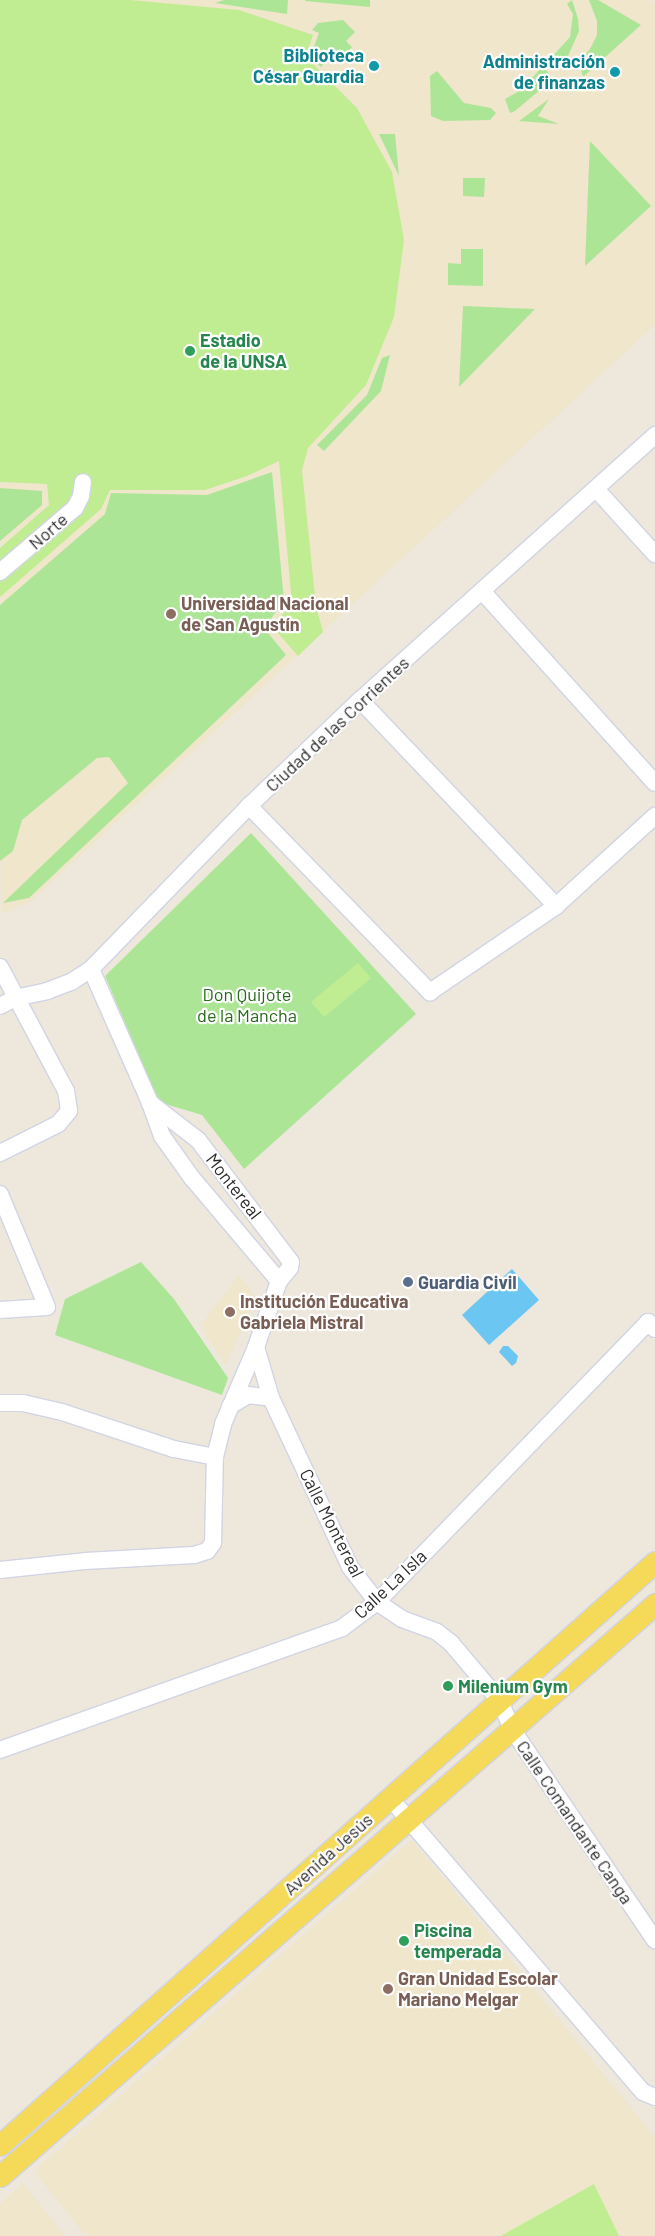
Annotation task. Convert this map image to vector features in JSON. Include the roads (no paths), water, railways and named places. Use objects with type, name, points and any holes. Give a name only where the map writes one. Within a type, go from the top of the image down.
[{"type":"main road","name":"Avenida Jesús","points":[[0,2145],[655,1562]]},
{"type":"main road","name":"Avenida Jesús","points":[[0,2176],[655,1604]]},
{"type":"main road","points":[[558,1649],[577,1672]]},
{"type":"main road","points":[[77,2077],[91,2098]]},
{"type":"street","name":"Ciudad de las Corrientes","points":[[0,1006],[15,998],[63,985],[91,969],[249,806],[360,700],[655,435]]},
{"type":"street","name":"Norte","points":[[0,572],[75,508],[81,496],[83,482]]},
{"type":"street","points":[[596,489],[655,554]]},
{"type":"street","points":[[482,591],[655,783]]},
{"type":"street","points":[[360,700],[556,906]]},
{"type":"street","points":[[249,806],[430,992],[556,906],[655,816]]},
{"type":"street","points":[[0,967],[66,1091],[69,1111],[58,1124],[0,1153]]},
{"type":"street","name":"Montereal","points":[[91,969],[162,1136],[192,1178],[279,1281]]},
{"type":"street","name":"Montereal","points":[[0,1570],[85,1561],[194,1555],[207,1551],[212,1543],[214,1457],[230,1406],[256,1346],[279,1281],[290,1268],[291,1262],[277,1241],[198,1140],[150,1104]]},
{"type":"street","points":[[0,1194],[47,1307],[0,1310]]},
{"type":"street","name":"Calle La Isla","points":[[0,1750],[342,1628],[377,1602],[652,1325]]},
{"type":"street","name":"Calle Montereal","points":[[256,1346],[271,1398],[350,1567],[377,1602],[402,1619],[437,1632],[451,1643],[500,1701],[512,1729]]},
{"type":"street","points":[[230,1406],[248,1395],[271,1398]]},
{"type":"street","points":[[0,1403],[23,1403],[62,1412],[174,1449],[214,1457]]},
{"type":"street","name":"Calle Comandante Canga","points":[[512,1729],[655,1940]]},
{"type":"street","points":[[390,1798],[643,2092],[655,2096]]},
{"type":"water","points":[[512,1269],[539,1300],[489,1345],[462,1315]]},
{"type":"water","points":[[503,1346],[508,1346],[518,1356],[516,1363],[512,1366],[499,1352]]},
{"type":"place","name":"Biblioteca César Guardia","points":[[374,66]]},
{"type":"place","name":"Administración de finanzas","points":[[615,72]]},
{"type":"place","name":"Estadio de la UNSA","points":[[190,351]]},
{"type":"place","name":"Universidad Nacional de San Agustín","points":[[171,614]]},
{"type":"place","name":"Guardia Civil","points":[[408,1282]]},
{"type":"place","name":"Institución Educativa Gabriela Mistral","points":[[230,1312]]},
{"type":"place","name":"Milenium Gym","points":[[448,1686]]},
{"type":"place","name":"Piscina temperada","points":[[404,1941]]},
{"type":"place","name":"Gran Unidad Escolar Mariano Melgar","points":[[388,1989]]},
{"type":"park label","name":"Don Quijote de la Mancha","points":[[247,1005]]}]
